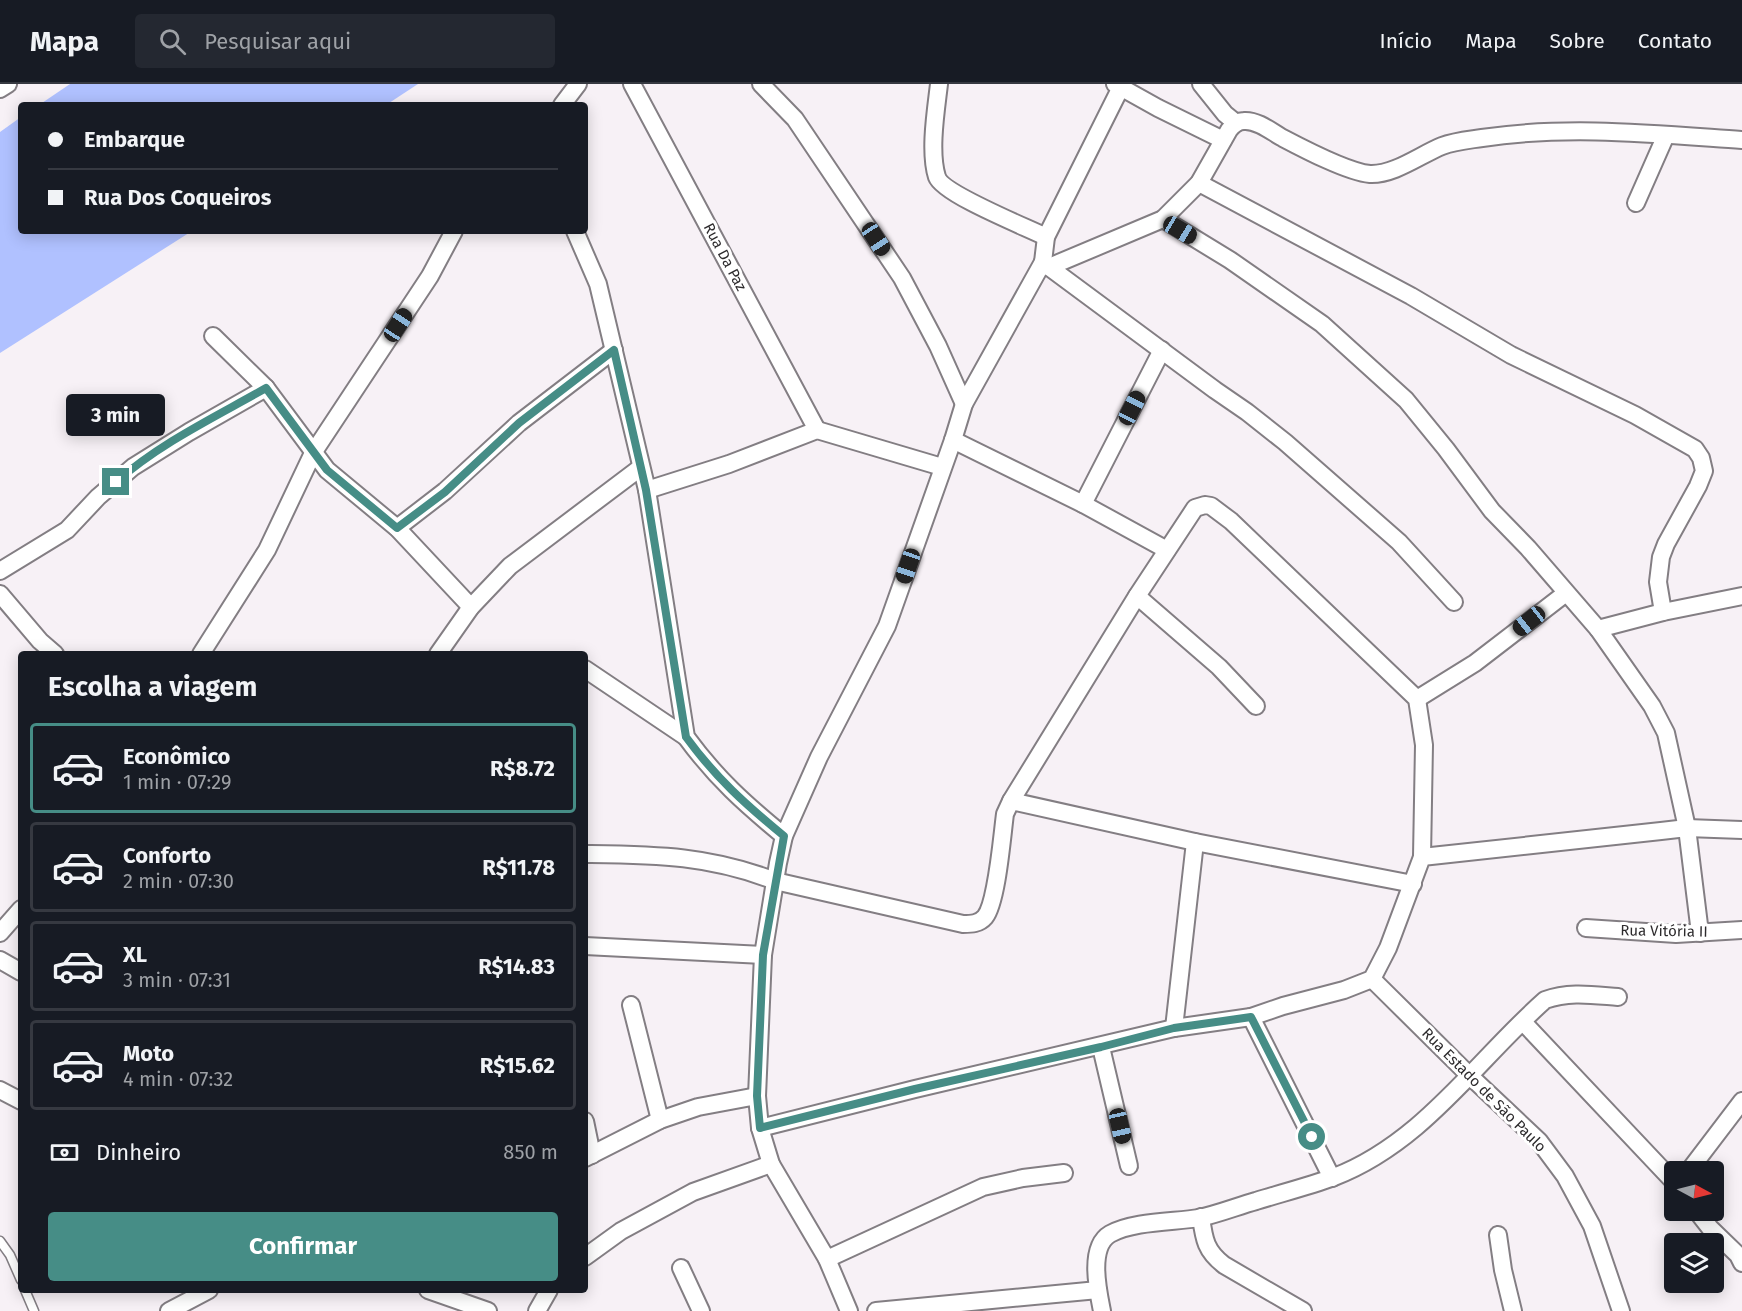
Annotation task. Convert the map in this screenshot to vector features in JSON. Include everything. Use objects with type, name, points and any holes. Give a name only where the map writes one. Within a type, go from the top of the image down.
[{"type":"street","points":[[0,89],[8,84]]},
{"type":"street","points":[[564,102],[578,84]]},
{"type":"street","name":"Rua Da Paz","points":[[632,84],[817,430]]},
{"type":"street","points":[[761,84],[795,119],[902,278],[938,346],[964,404]]},
{"type":"street","points":[[939,84],[934,151],[937,179],[945,188],[962,198],[1046,237]]},
{"type":"street","points":[[1201,84],[1225,114],[1236,123]]},
{"type":"street","points":[[849,1311],[827,1259],[771,1164],[760,1128],[757,1096],[763,955],[784,836],[819,757],[886,626],[964,404],[1046,264],[1046,237],[1118,86],[1223,140]]},
{"type":"street","points":[[1046,264],[1163,219],[1199,183],[1223,140],[1236,123],[1244,121],[1253,122],[1324,157],[1360,172],[1371,174],[1397,167],[1453,143],[1516,133],[1549,131],[1742,140]]},
{"type":"street","points":[[1636,203],[1666,135]]},
{"type":"street","points":[[1199,183],[1411,296],[1511,354],[1635,415],[1695,449],[1701,458],[1704,471],[1661,557],[1658,582],[1663,612]]},
{"type":"street","points":[[1163,219],[1230,260],[1312,317],[1406,400],[1492,511],[1598,629],[1652,706],[1663,727],[1675,767],[1687,828],[1700,933]]},
{"type":"street","points":[[203,651],[267,550],[313,453],[430,276],[452,234]]},
{"type":"street","points":[[576,234],[598,284],[646,490],[686,737]]},
{"type":"street","points":[[1046,264],[1285,442],[1399,542],[1454,602]]},
{"type":"street","points":[[213,336],[266,388],[327,470],[397,528],[471,607]]},
{"type":"street","points":[[397,528],[445,492],[519,423],[614,350]]},
{"type":"street","points":[[1083,504],[1162,350]]},
{"type":"street","points":[[0,571],[67,530],[98,497],[133,467],[266,388]]},
{"type":"street","points":[[646,490],[729,464],[817,430],[942,466]]},
{"type":"street","points":[[953,440],[1083,504],[1167,550]]},
{"type":"street","points":[[440,651],[471,607],[510,566],[640,468]]},
{"type":"street","points":[[588,854],[659,855],[695,859],[747,870],[775,881],[963,924],[974,924],[984,918],[992,903],[1005,814],[1011,801],[1167,550],[1195,508],[1205,505],[1211,506],[1231,521],[1417,699],[1424,745],[1422,857],[1388,948],[1372,979],[1344,990],[1251,1017],[1174,1028],[760,1128]]},
{"type":"street","points":[[1417,699],[1475,663],[1566,593]]},
{"type":"street","points":[[0,594],[40,641],[52,651]]},
{"type":"street","points":[[1137,596],[1219,667],[1256,706]]},
{"type":"street","points":[[1598,629],[1663,612],[1742,596]]},
{"type":"street","points":[[588,671],[686,737],[707,766],[734,794],[784,836]]},
{"type":"street","points":[[1011,801],[1195,842],[1413,884]]},
{"type":"street","points":[[1422,857],[1687,828],[1742,830]]},
{"type":"street","points":[[1174,1028],[1195,842]]},
{"type":"street","points":[[0,933],[18,912]]},
{"type":"street","name":"Rua Vitória II","points":[[1586,928],[1646,934],[1742,930]]},
{"type":"street","points":[[588,946],[763,955]]},
{"type":"street","points":[[0,960],[18,970]]},
{"type":"street","name":"Rua Estado de São Paulo","points":[[1372,979],[1539,1141],[1565,1176],[1592,1226],[1621,1311]]},
{"type":"street","points":[[1102,1311],[1098,1290],[1098,1250],[1102,1241],[1111,1234],[1146,1224],[1201,1217],[1332,1178],[1371,1159],[1407,1137],[1545,1000],[1572,994],[1618,997]]},
{"type":"street","points":[[631,1005],[660,1120]]},
{"type":"street","points":[[1251,1017],[1332,1178]]},
{"type":"street","points":[[1522,1022],[1664,1171]]},
{"type":"street","points":[[1101,1047],[1129,1166]]},
{"type":"street","points":[[0,1090],[18,1099]]},
{"type":"street","points":[[588,1157],[660,1120],[698,1107],[757,1096]]},
{"type":"street","points":[[1696,1161],[1742,1101]]},
{"type":"street","points":[[588,1255],[621,1231],[693,1191],[771,1164]]},
{"type":"street","points":[[827,1259],[983,1187],[1023,1178],[1064,1173]]},
{"type":"street","points":[[1201,1217],[1204,1237],[1213,1257],[1303,1311]]},
{"type":"street","points":[[1705,1221],[1720,1239],[1741,1257]]},
{"type":"street","points":[[1498,1235],[1503,1270],[1513,1311]]},
{"type":"street","points":[[681,1268],[701,1311]]},
{"type":"street","points":[[876,1311],[1098,1290]]},
{"type":"street","points":[[169,1311],[204,1293]]},
{"type":"street","points":[[437,1293],[488,1311]]},
{"type":"lane","points":[[0,1241],[10,1255],[18,1273]]},
{"type":"lane","points":[[26,1293],[34,1311]]},
{"type":"water","points":[[70,84],[418,84],[391,102],[43,102]]},
{"type":"water","points":[[18,119],[18,234],[187,234],[0,353],[0,132]]},
{"type":"route","points":[[116,482],[133,467],[170,443],[266,388],[327,470],[397,528],[445,492],[519,423],[614,350],[646,490],[686,737],[707,766],[734,794],[784,836],[763,955],[757,1096],[760,1128],[1174,1028],[1251,1017],[1312,1137]]}]
